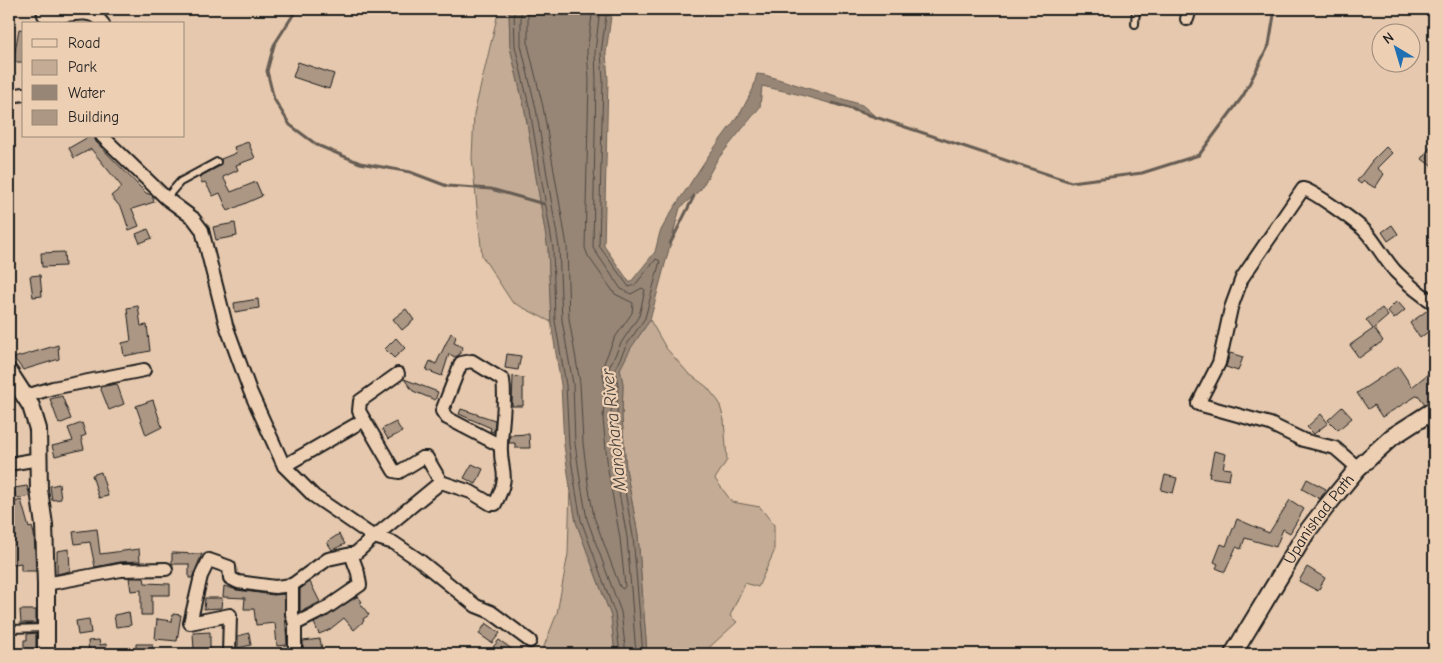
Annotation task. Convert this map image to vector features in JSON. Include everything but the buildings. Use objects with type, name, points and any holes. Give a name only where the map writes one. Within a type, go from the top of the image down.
[{"type":"main road","points":[[9,372],[26,396],[38,429],[39,490],[44,526],[46,654]]},
{"type":"main road","name":"Upanishad Path","points":[[1233,654],[1306,534],[1358,468],[1392,437],[1434,410]]},
{"type":"street","points":[[43,9],[44,15],[50,18],[91,13],[99,17],[102,22]]},
{"type":"street","points":[[9,96],[22,94]]},
{"type":"street","points":[[104,138],[166,198],[189,214],[202,230],[226,325],[250,391],[284,466],[314,496],[374,537],[394,544],[419,560],[476,606],[491,612],[530,642]]},
{"type":"street","points":[[1358,468],[1335,448],[1303,440],[1270,424],[1198,404],[1219,363],[1231,308],[1242,278],[1303,188],[1319,196],[1365,231],[1382,257],[1396,272],[1413,289],[1434,303]]},
{"type":"street","points":[[398,374],[360,401],[359,411],[394,471],[399,472],[422,458],[427,458],[441,482],[471,492],[491,504],[495,504],[505,481],[501,446],[504,428],[503,380],[498,375],[472,361],[461,363],[442,411],[447,418],[501,446]]},
{"type":"street","points":[[26,396],[52,388],[144,370]]},
{"type":"street","points":[[284,466],[364,420]]},
{"type":"street","points":[[9,464],[39,458]]},
{"type":"street","points":[[230,654],[230,615],[190,623],[201,576],[209,560],[229,567],[230,578],[238,582],[275,587],[292,585],[328,559],[356,552],[441,482]]},
{"type":"street","points":[[295,624],[325,609],[360,585],[351,554]]},
{"type":"street","points":[[46,584],[121,570],[166,570]]},
{"type":"street","points":[[292,585],[295,654]]},
{"type":"lane","points":[[1135,24],[1136,9]]},
{"type":"lane","points":[[166,198],[180,182],[217,162]]},
{"type":"lane","points":[[9,622],[10,629],[46,628]]},
{"type":"green space","points":[[499,9],[509,9],[510,47],[525,111],[548,249],[551,322],[512,302],[482,256],[472,158],[474,114]]},
{"type":"green space","points":[[650,320],[666,348],[688,373],[707,387],[719,402],[724,420],[727,460],[715,479],[732,502],[760,507],[774,525],[774,552],[758,587],[745,583],[730,616],[737,622],[702,654],[696,652],[693,654],[647,654],[638,535],[626,469],[622,418],[623,384],[620,369],[630,348]]},
{"type":"green space","points":[[570,487],[576,522],[611,616],[615,654],[541,654],[557,613],[568,554]]},
{"type":"water","name":"Manohara River","points":[[509,9],[612,9],[606,53],[608,80],[604,246],[630,283],[655,252],[660,232],[670,214],[709,155],[741,112],[753,89],[757,74],[862,105],[875,116],[762,86],[760,107],[717,160],[701,189],[680,208],[650,320],[631,348],[620,369],[623,384],[622,418],[626,469],[638,535],[647,654],[615,654],[611,616],[576,522],[564,445],[561,385],[551,322],[548,249],[525,111],[510,47]]},
{"type":"waterway","points":[[295,9],[295,12],[274,45],[267,71],[274,99],[290,125],[317,145],[360,163],[410,172],[447,186],[491,189],[544,204]]},
{"type":"waterway","points":[[833,103],[1071,182],[1142,173],[1199,155],[1243,96],[1269,45],[1275,9]]},
{"type":"waterway","points":[[670,244],[694,196]]}]
